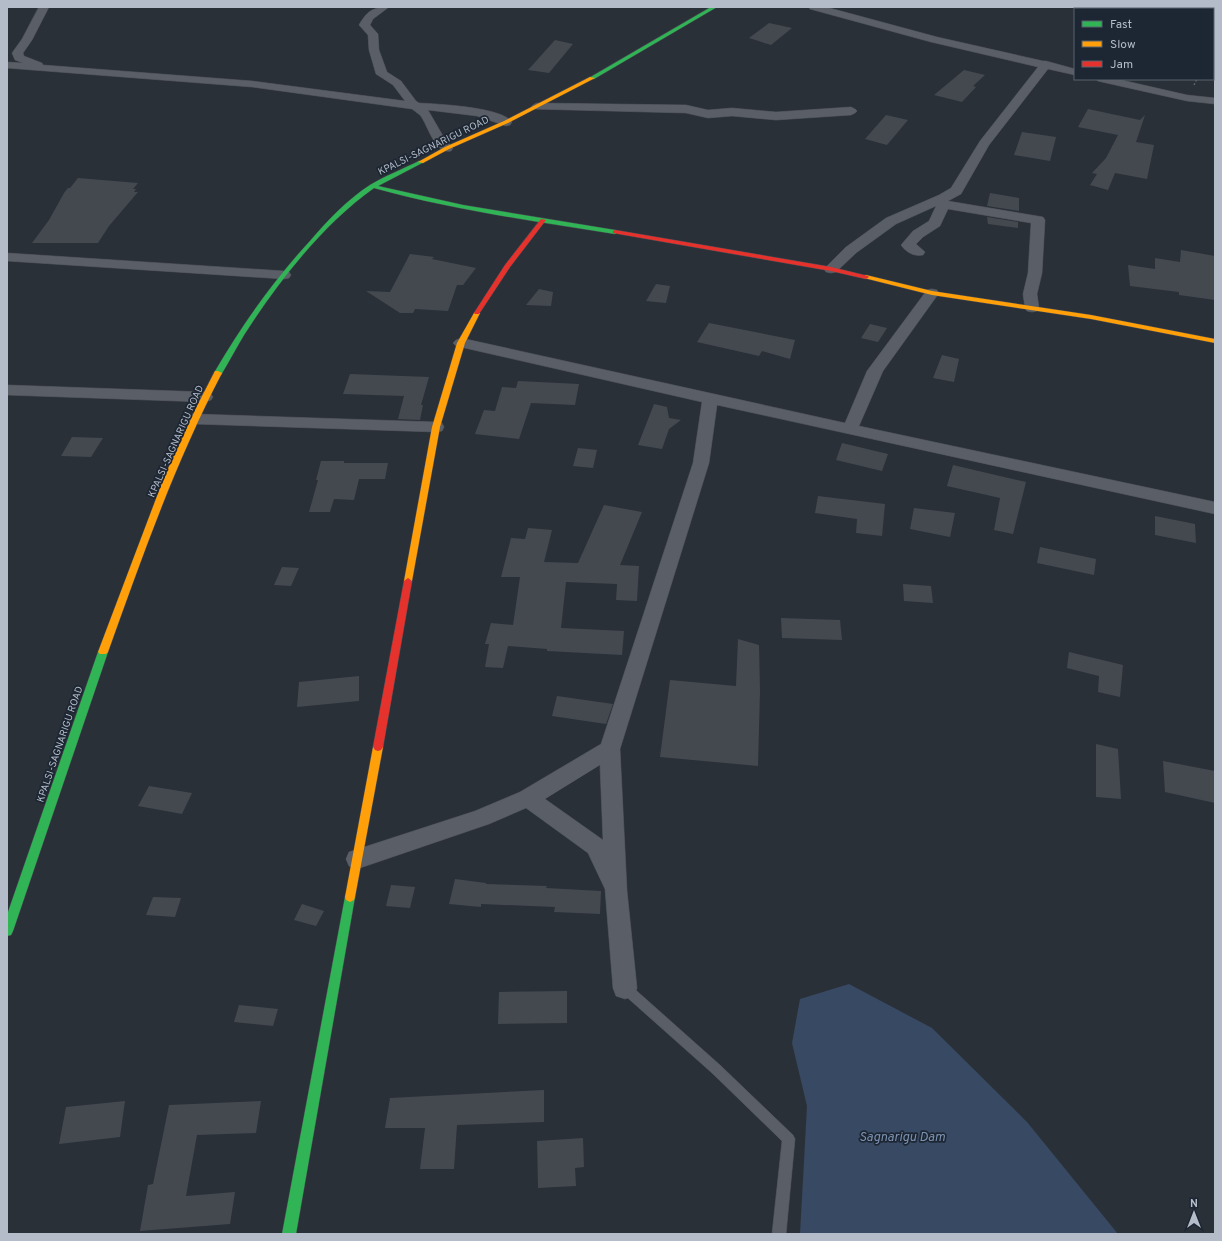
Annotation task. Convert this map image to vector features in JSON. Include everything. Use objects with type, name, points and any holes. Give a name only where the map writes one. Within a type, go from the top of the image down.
[{"type":"street","points":[[44,7],[27,40],[17,53],[19,58],[48,70]]},
{"type":"street","points":[[384,7],[365,22],[364,27],[373,34],[374,50],[379,68],[382,74],[397,83],[417,107],[425,114],[447,148]]},
{"type":"street","name":"KPALSI-SAGNARIGU ROAD","points":[[8,928],[93,678],[161,498],[205,397],[236,341],[284,275],[349,204],[373,186],[447,148],[506,122],[596,76],[715,7]]},
{"type":"street","points":[[814,7],[935,40],[1046,64],[1074,72]]},
{"type":"street","points":[[831,269],[851,250],[891,221],[944,198],[956,191],[984,144],[1046,64]]},
{"type":"street","points":[[7,65],[48,70],[251,84],[298,89],[335,96],[417,107],[470,110],[490,115],[506,122]]},
{"type":"street","points":[[1106,80],[1187,98],[1215,101]]},
{"type":"street","points":[[536,107],[686,109],[708,114],[732,112],[776,116],[851,111]]},
{"type":"street","points":[[373,186],[438,202],[831,269],[932,293],[1091,317],[1215,341]]},
{"type":"street","points":[[918,252],[908,245],[918,234],[935,223],[944,204],[1038,220],[1035,273],[1030,294],[1032,308]]},
{"type":"street","points":[[289,1234],[436,427],[461,343],[480,306],[507,266],[543,220]]},
{"type":"street","points":[[7,257],[284,275]]},
{"type":"street","points":[[850,429],[875,371],[932,293]]},
{"type":"street","points":[[461,343],[710,399],[1215,508]]},
{"type":"street","points":[[7,390],[205,397]]},
{"type":"street","points":[[625,988],[616,891],[610,749],[701,463],[710,399]]},
{"type":"street","points":[[195,419],[436,427]]},
{"type":"street","points":[[357,859],[481,818],[528,798],[610,749]]},
{"type":"street","points":[[528,798],[596,847],[616,891]]},
{"type":"lane","points":[[625,988],[716,1068],[789,1139],[779,1234]]},
{"type":"water","name":"Sagnarigu Dam","points":[[849,984],[932,1028],[1027,1122],[1118,1234],[800,1234],[807,1106],[792,1043],[800,999]]},
{"type":"building","points":[[769,23],[792,28],[771,45],[749,38]]},
{"type":"building","points":[[555,40],[573,44],[549,73],[528,70]]},
{"type":"building","points":[[964,70],[985,75],[973,86],[976,87],[962,102],[934,95]]},
{"type":"building","points":[[1088,109],[1140,120],[1145,115],[1136,142],[1154,145],[1147,179],[1115,173],[1108,190],[1090,185],[1097,174],[1092,173],[1106,158],[1118,135],[1078,127]]},
{"type":"building","points":[[886,115],[908,120],[887,145],[865,139]]},
{"type":"building","points":[[1022,132],[1056,137],[1050,161],[1014,155]]},
{"type":"building","points":[[78,178],[138,183],[133,189],[136,189],[134,192],[138,192],[109,226],[98,243],[32,243],[49,220],[64,193]]},
{"type":"building","points":[[990,193],[1019,198],[1019,211],[987,206]]},
{"type":"building","points":[[987,217],[1018,222],[1018,228],[988,224]]},
{"type":"building","points":[[1181,250],[1215,256],[1215,300],[1179,295],[1179,292],[1130,286],[1128,265],[1155,269],[1155,258],[1180,262]]},
{"type":"building","points":[[410,254],[434,257],[432,259],[476,268],[463,285],[457,285],[448,311],[415,309],[413,313],[400,313],[366,291],[390,292]]},
{"type":"building","points":[[656,284],[670,286],[666,303],[646,301]]},
{"type":"building","points":[[539,289],[553,292],[551,306],[526,305]]},
{"type":"building","points":[[709,323],[795,340],[790,359],[762,351],[759,356],[697,342]]},
{"type":"building","points":[[870,324],[887,328],[878,342],[861,338]]},
{"type":"building","points":[[942,355],[959,359],[954,382],[933,378]]},
{"type":"building","points":[[350,374],[429,377],[421,405],[423,405],[420,420],[398,419],[404,396],[343,394]]},
{"type":"building","points":[[518,381],[579,384],[575,405],[531,403],[519,439],[475,434],[484,410],[495,411],[502,387],[516,388]]},
{"type":"building","points":[[654,404],[667,407],[669,418],[681,420],[669,429],[662,449],[638,445]]},
{"type":"building","points":[[72,437],[103,438],[91,457],[61,456]]},
{"type":"building","points":[[842,443],[888,454],[882,471],[836,460]]},
{"type":"building","points":[[578,448],[597,450],[593,468],[573,466]]},
{"type":"building","points":[[321,461],[344,461],[344,463],[388,463],[385,479],[359,479],[354,500],[334,499],[330,512],[309,512],[318,480],[316,480]]},
{"type":"building","points":[[953,465],[1026,482],[1013,534],[994,530],[1000,498],[947,486]]},
{"type":"building","points":[[818,496],[885,504],[882,536],[856,533],[857,519],[815,513]]},
{"type":"building","points":[[604,505],[642,512],[620,565],[639,566],[637,601],[616,600],[617,584],[566,582],[561,628],[624,631],[622,655],[547,651],[547,649],[508,646],[503,668],[485,667],[489,644],[485,644],[491,623],[513,625],[520,577],[501,577],[511,538],[525,539],[528,528],[552,530],[544,562],[578,563]]},
{"type":"building","points":[[914,508],[955,513],[950,537],[910,529]]},
{"type":"building","points":[[1155,516],[1195,524],[1196,543],[1155,535]]},
{"type":"building","points":[[1040,547],[1096,559],[1094,575],[1037,563]]},
{"type":"building","points":[[282,567],[299,568],[291,586],[274,585]]},
{"type":"building","points":[[903,584],[931,586],[933,603],[904,601]]},
{"type":"building","points":[[781,618],[840,620],[842,640],[782,638]]},
{"type":"building","points":[[738,639],[759,645],[760,691],[758,766],[660,757],[670,680],[736,686]]},
{"type":"building","points":[[1069,652],[1123,665],[1120,697],[1098,692],[1099,676],[1067,668]]},
{"type":"building","points":[[359,676],[359,701],[297,707],[299,682]]},
{"type":"building","points":[[557,696],[613,704],[606,724],[552,716]]},
{"type":"building","points":[[1096,744],[1118,749],[1121,799],[1096,797]]},
{"type":"building","points":[[1163,761],[1215,771],[1215,803],[1165,792]]},
{"type":"building","points":[[149,786],[192,793],[182,814],[138,806]]},
{"type":"building","points":[[455,879],[486,884],[547,886],[546,888],[601,891],[600,914],[554,912],[555,907],[481,904],[481,907],[449,904]]},
{"type":"building","points":[[391,885],[415,887],[410,908],[386,906]]},
{"type":"building","points":[[153,897],[181,898],[175,917],[146,915]]},
{"type":"building","points":[[302,904],[324,911],[316,926],[294,920]]},
{"type":"building","points":[[567,991],[567,1023],[498,1024],[499,992]]},
{"type":"building","points":[[239,1005],[278,1009],[273,1026],[234,1022]]},
{"type":"building","points":[[544,1090],[544,1122],[457,1125],[454,1169],[420,1169],[425,1128],[385,1128],[390,1098]]},
{"type":"building","points":[[125,1101],[120,1137],[59,1144],[66,1107]]},
{"type":"building","points":[[261,1101],[256,1133],[197,1135],[186,1196],[235,1192],[230,1224],[140,1231],[148,1185],[153,1184],[169,1105]]},
{"type":"building","points":[[583,1138],[584,1167],[575,1168],[576,1186],[538,1188],[537,1141]]},
{"type":"traffic: fast","points":[[592,78],[715,7]]},
{"type":"traffic: fast","points":[[218,373],[239,337],[263,302],[288,270],[329,224],[364,192],[421,162]]},
{"type":"traffic: fast","points":[[373,186],[463,207],[615,232]]},
{"type":"traffic: fast","points":[[7,931],[103,652]]},
{"type":"traffic: fast","points":[[289,1234],[350,897]]},
{"type":"traffic: slow","points":[[421,162],[447,148],[506,122],[592,78]]},
{"type":"traffic: slow","points":[[866,277],[932,293],[1091,317],[1215,341]]},
{"type":"traffic: slow","points":[[408,581],[436,427],[461,343],[477,313]]},
{"type":"traffic: slow","points":[[103,652],[169,475],[200,406],[218,373]]},
{"type":"traffic: slow","points":[[350,897],[378,747]]},
{"type":"traffic: jam","points":[[477,313],[507,266],[543,220]]},
{"type":"traffic: jam","points":[[615,232],[831,269],[866,277]]},
{"type":"traffic: jam","points":[[378,747],[408,581]]}]
